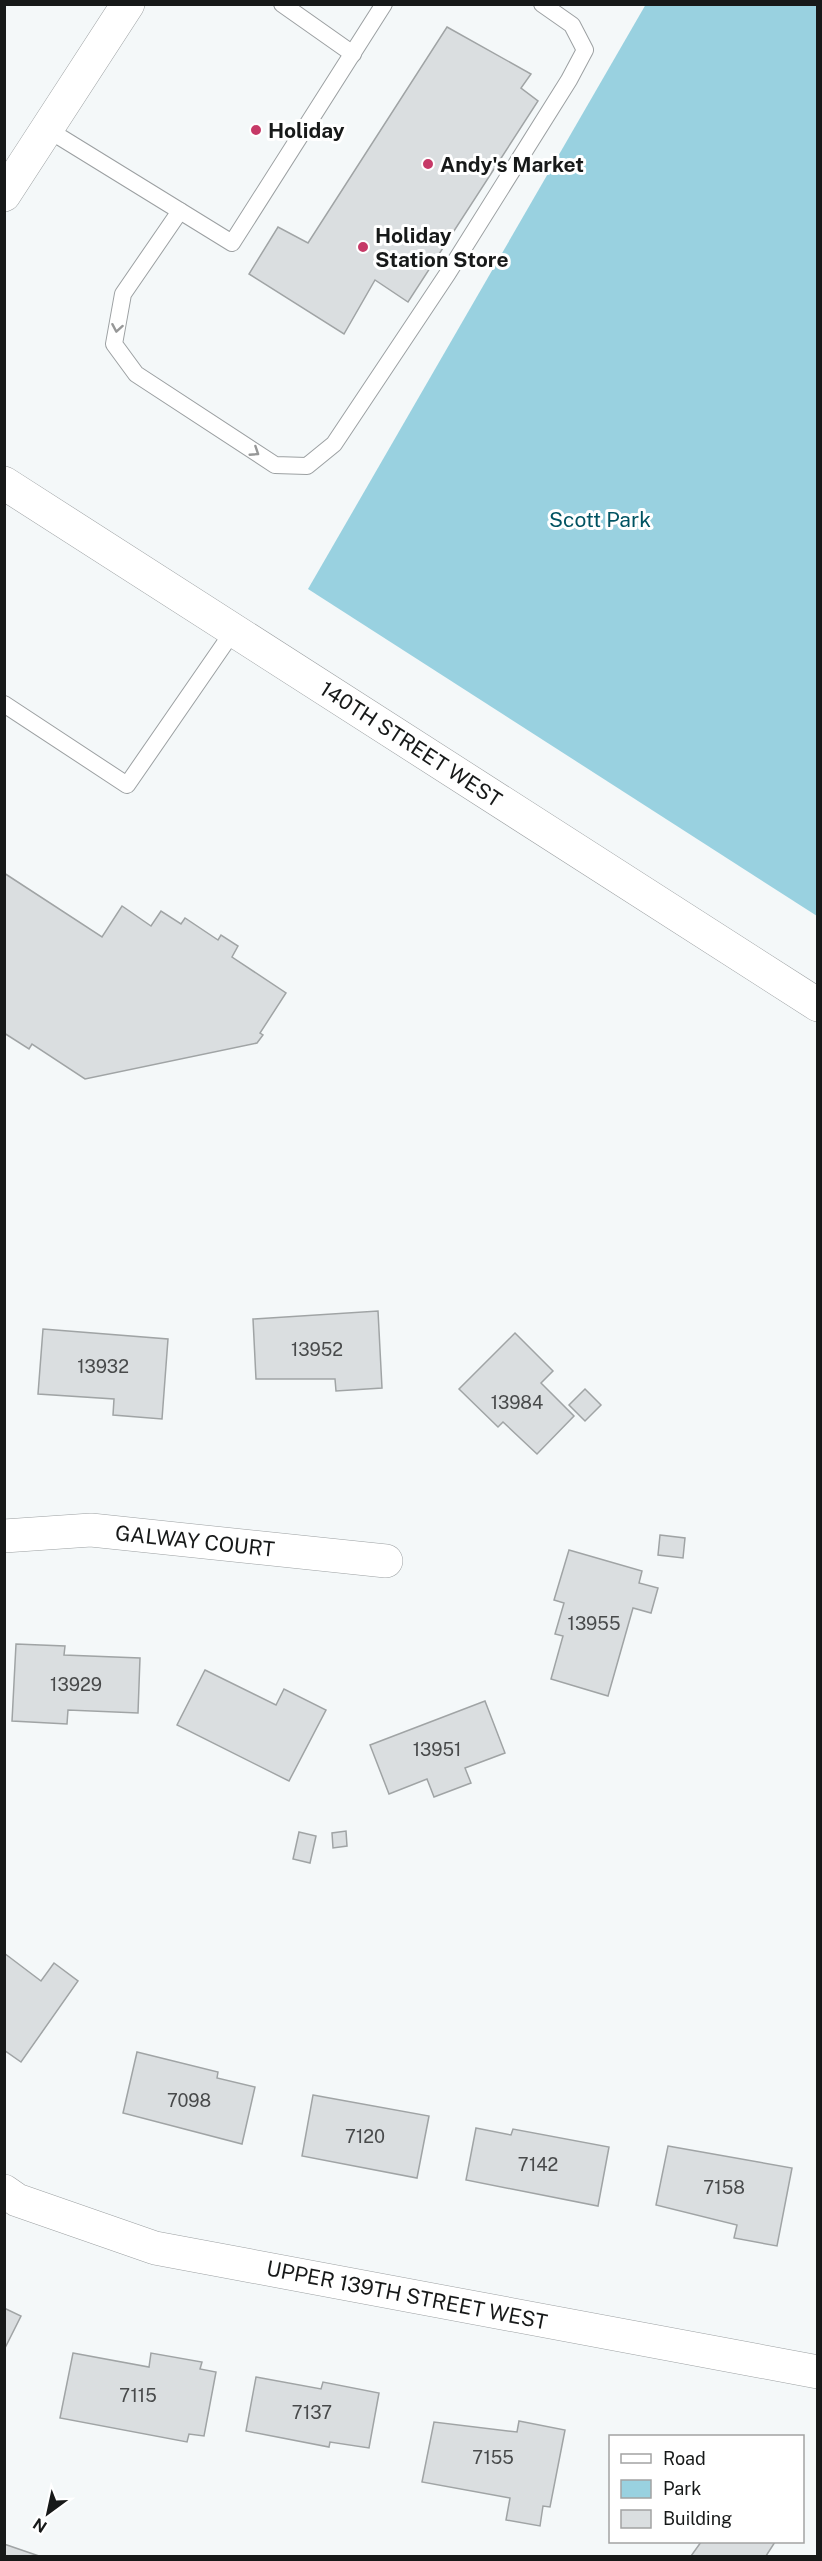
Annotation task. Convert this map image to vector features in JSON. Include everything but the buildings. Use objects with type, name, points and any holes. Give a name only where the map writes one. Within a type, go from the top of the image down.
[{"type":"street","points":[[4,195],[128,4]]},
{"type":"street","name":"140TH STREET WEST","points":[[4,483],[818,1005]]},
{"type":"street","name":"GALWAY COURT","points":[[4,1536],[91,1530],[386,1561]]},
{"type":"street","name":"UPPER 139TH STREET WEST","points":[[4,2192],[17,2200],[155,2248],[818,2372]]},
{"type":"lane","points":[[282,4],[353,54]]},
{"type":"lane","points":[[47,129],[232,243],[384,4]]},
{"type":"lane","points":[[180,211],[123,294],[114,344],[136,374],[275,465],[306,466],[334,444],[550,111],[585,50],[572,25],[542,4]]},
{"type":"lane","points":[[4,704],[128,785],[234,630]]},
{"type":"green space","name":"Scott Park","points":[[646,4],[817,5],[817,916],[308,589]]},
{"type":"place","name":"Holiday","points":[[256,130]]},
{"type":"place","name":"Andy's Market","points":[[428,164]]},
{"type":"place","name":"Holiday Station Store","points":[[363,247]]}]
